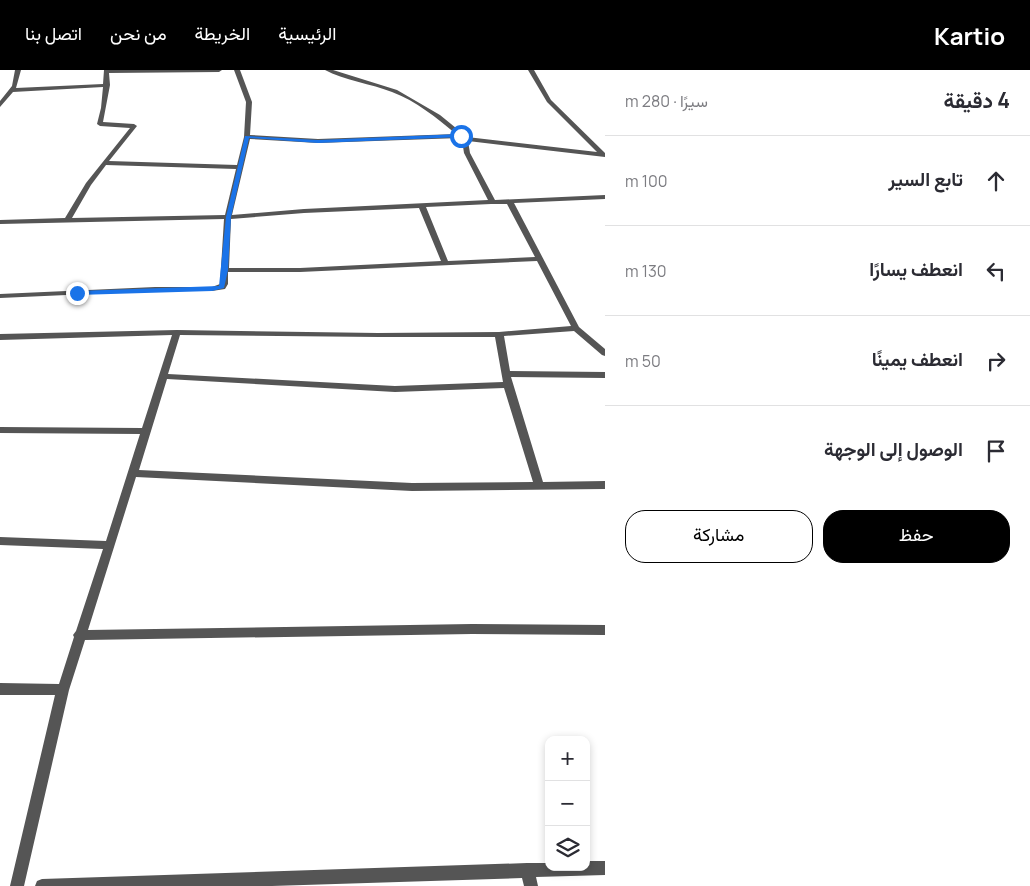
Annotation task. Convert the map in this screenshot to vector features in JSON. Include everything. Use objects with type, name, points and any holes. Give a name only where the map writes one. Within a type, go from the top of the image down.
[{"type":"street","points":[[0,105],[13,90],[18,70]]},
{"type":"street","points":[[67,221],[88,184],[134,126],[100,124],[107,85],[107,70],[219,70]]},
{"type":"street","points":[[0,296],[155,289],[212,289],[222,287],[225,270],[228,217],[247,137],[249,102],[237,70]]},
{"type":"street","points":[[328,70],[395,91],[418,103],[463,137],[467,153],[493,203]]},
{"type":"street","points":[[531,70],[549,102],[604,155]]},
{"type":"street","points":[[13,90],[107,85]]},
{"type":"street","points":[[247,137],[318,142],[463,137],[604,155]]},
{"type":"street","points":[[106,163],[240,167]]},
{"type":"street","points":[[0,222],[228,217],[304,210],[605,197]]},
{"type":"street","points":[[510,202],[576,328],[604,349]]},
{"type":"street","points":[[422,206],[445,262]]},
{"type":"street","points":[[225,270],[300,270],[539,259]]},
{"type":"street","points":[[0,337],[177,332],[378,335],[499,334],[576,328]]},
{"type":"street","points":[[18,886],[62,690],[177,332]]},
{"type":"street","points":[[499,334],[508,385],[539,485]]},
{"type":"street","points":[[506,374],[605,375]]},
{"type":"street","points":[[163,376],[394,389],[508,385]]},
{"type":"street","points":[[0,430],[145,431]]},
{"type":"street","points":[[132,473],[412,487],[605,485]]},
{"type":"street","points":[[0,541],[110,545]]},
{"type":"street","points":[[79,635],[472,629],[605,630]]},
{"type":"street","points":[[0,689],[62,690]]},
{"type":"street","points":[[42,886],[605,868]]},
{"type":"street","points":[[527,870],[531,886]]},
{"type":"route","points":[[77,293],[155,289],[212,289],[222,287],[224,284],[228,217],[247,137],[318,142],[461,136]]}]
